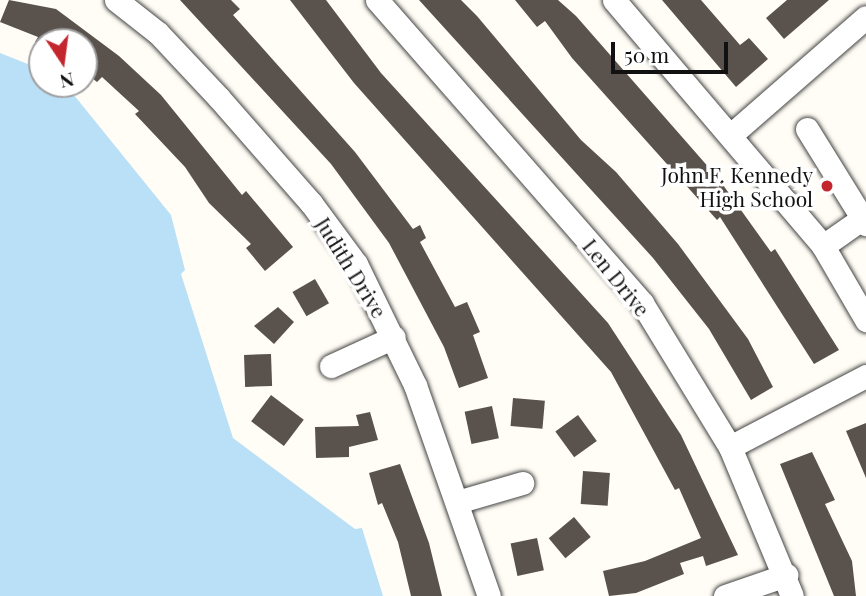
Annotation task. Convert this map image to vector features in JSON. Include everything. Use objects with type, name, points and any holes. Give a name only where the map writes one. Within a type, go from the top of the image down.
[{"type":"street","name":"Judith Drive","points":[[116,0],[158,33],[311,203],[356,264],[394,337],[457,502],[489,596]]},
{"type":"street","name":"Len Drive","points":[[377,0],[642,303],[730,446],[789,586]]},
{"type":"street","points":[[615,0],[733,133],[823,246],[866,320]]},
{"type":"street","points":[[733,133],[866,17]]},
{"type":"street","points":[[807,130],[864,221],[823,246]]},
{"type":"street","points":[[331,366],[394,337]]},
{"type":"street","points":[[730,446],[866,376]]},
{"type":"street","points":[[457,502],[522,483]]},
{"type":"street","points":[[725,596],[789,586]]},
{"type":"water","points":[[0,53],[28,64],[28,98],[76,98],[171,215],[185,270],[181,274],[233,438],[355,529],[362,528],[383,596],[0,596]]},
{"type":"building","points":[[9,0],[56,9],[81,28],[28,28],[28,33],[0,22]]},
{"type":"building","points":[[180,0],[231,0],[240,9],[233,15],[355,152],[413,229],[420,225],[426,238],[420,242],[455,307],[467,302],[480,332],[473,335],[488,378],[459,388],[444,347],[389,243],[331,164]]},
{"type":"building","points":[[290,0],[326,0],[381,73],[608,323],[681,435],[738,555],[706,566],[703,556],[680,563],[684,574],[636,593],[609,596],[603,571],[645,561],[701,538],[679,488],[675,490],[611,372],[354,83]]},
{"type":"building","points":[[419,0],[461,0],[477,16],[581,140],[616,172],[678,244],[748,339],[773,387],[751,400],[709,329],[653,258]]},
{"type":"building","points":[[515,0],[558,0],[576,16],[718,178],[771,252],[775,249],[839,350],[814,364],[720,217],[717,220],[572,58],[545,21],[537,27]]},
{"type":"building","points":[[662,0],[701,0],[740,45],[749,38],[768,59],[736,87]]},
{"type":"building","points":[[787,0],[829,0],[784,39],[766,18]]},
{"type":"building","points":[[98,40],[161,95],[242,195],[246,191],[293,247],[265,271],[246,248],[251,244],[209,203],[185,167],[135,114],[139,111],[102,77],[98,81]]},
{"type":"building","points":[[315,279],[329,303],[306,316],[292,292]]},
{"type":"building","points":[[278,307],[294,322],[274,344],[254,326]]},
{"type":"building","points":[[271,354],[272,386],[245,387],[244,355]]},
{"type":"building","points":[[271,395],[304,420],[284,446],[251,421]]},
{"type":"building","points":[[513,398],[545,401],[542,429],[511,426]]},
{"type":"building","points":[[492,406],[499,438],[471,444],[465,412]]},
{"type":"building","points":[[370,412],[378,440],[349,447],[349,457],[316,458],[315,427],[359,426],[356,415]]},
{"type":"building","points":[[578,415],[597,441],[574,457],[555,431]]},
{"type":"building","points":[[866,423],[866,478],[846,431]]},
{"type":"building","points":[[812,452],[835,500],[825,504],[852,561],[856,596],[834,596],[780,464]]},
{"type":"building","points":[[400,464],[429,543],[442,596],[411,596],[398,542],[382,503],[378,505],[369,473]]},
{"type":"building","points":[[583,471],[610,473],[608,506],[581,504]]},
{"type":"building","points":[[574,517],[591,537],[565,558],[549,538]]},
{"type":"building","points":[[537,538],[544,570],[517,576],[511,544]]},
{"type":"place","name":"John F. Kennedy High School","points":[[827,186]]}]
